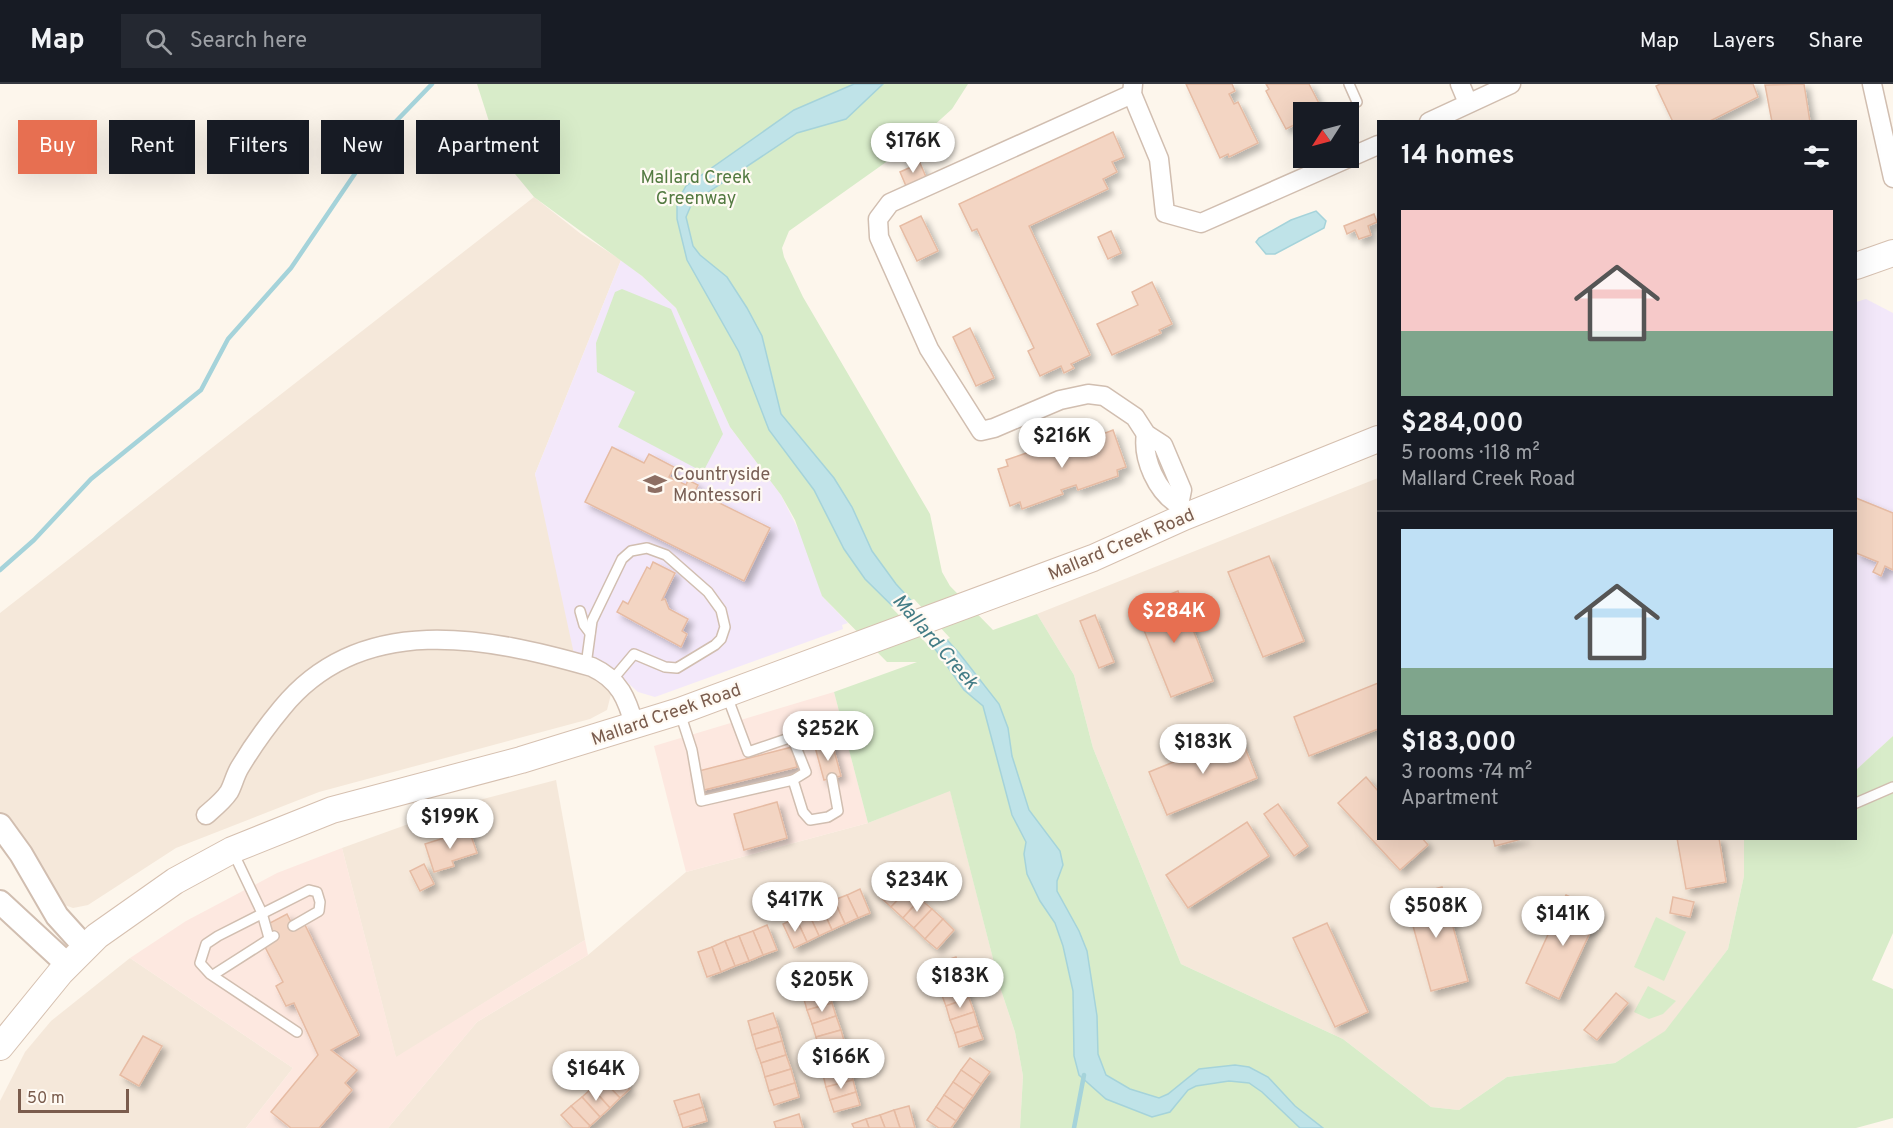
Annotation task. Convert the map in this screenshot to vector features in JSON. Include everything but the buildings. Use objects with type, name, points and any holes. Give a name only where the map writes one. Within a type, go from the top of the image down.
[{"type":"main road","points":[[1857,266],[1893,253]]},
{"type":"main road","name":"Mallard Creek Road","points":[[0,1047],[68,965],[86,947],[149,897],[232,850],[332,810],[521,760],[635,727],[680,711],[1093,558],[1181,511],[1377,440]]},
{"type":"street","points":[[1460,84],[1468,103]]},
{"type":"street","points":[[1433,120],[1511,84]]},
{"type":"street","points":[[1872,84],[1893,178]]},
{"type":"street","points":[[1181,511],[1165,497],[1144,450],[1146,434],[1135,417],[1104,396],[1089,394],[1060,400],[994,428],[981,431],[929,349],[879,237],[878,219],[890,203],[1132,89],[1159,159],[1165,213],[1201,223],[1377,145]]},
{"type":"street","points":[[206,815],[228,794],[245,759],[284,705],[310,679],[356,651],[402,641],[458,640],[485,643],[586,665],[612,679],[625,696],[635,727]]},
{"type":"street","points":[[0,825],[21,854],[57,915],[86,947]]},
{"type":"street","points":[[0,902],[68,965]]},
{"type":"lane","points":[[1349,84],[1357,102]]},
{"type":"lane","points":[[586,665],[592,621],[622,559],[631,551],[642,548],[655,549],[666,555],[706,590],[722,609],[725,621],[721,639],[693,660],[677,668],[669,668],[634,654],[612,679]]},
{"type":"lane","points":[[580,611],[584,625],[590,633]]},
{"type":"lane","points":[[680,711],[692,750],[701,801],[793,780],[806,772],[792,737],[748,752],[726,693]]},
{"type":"lane","points":[[793,780],[803,812],[810,820],[828,817],[838,811],[832,778]]},
{"type":"lane","points":[[1857,803],[1893,788]]},
{"type":"lane","points":[[213,975],[271,937],[232,850]]},
{"type":"lane","points":[[293,926],[319,911],[320,902],[317,892],[309,890],[206,944],[200,963],[213,975],[297,1032]]},
{"type":"shaded area","points":[[534,197],[581,234],[621,260],[535,474],[589,674],[609,688],[611,694],[607,710],[590,719],[319,792],[176,848],[88,905],[73,908],[59,903],[0,816],[0,613]]},
{"type":"shaded area","name":"Countryside Montessori","points":[[621,260],[676,308],[730,427],[781,495],[806,545],[822,596],[848,623],[842,625],[843,629],[655,697],[638,692],[610,667],[574,654],[535,474]]},
{"type":"shaded area","points":[[1866,299],[1893,313],[1893,736],[1857,769],[1857,302]]},
{"type":"shaded area","points":[[1377,478],[1377,840],[1744,840],[1744,876],[1728,949],[1666,1031],[1615,1063],[1507,1077],[1459,1110],[1431,1107],[1343,1039],[1181,964],[1093,748],[1074,675],[1037,614]]},
{"type":"shaded area","points":[[834,692],[868,823],[686,872],[654,746]]},
{"type":"shaded area","points":[[556,780],[585,940],[396,1058],[342,848],[464,804]]},
{"type":"shaded area","points":[[950,790],[1001,990],[1015,1032],[1023,1076],[1020,1128],[388,1128],[477,1022],[588,955],[686,872],[868,823]]},
{"type":"shaded area","points":[[342,848],[396,1057],[585,940],[588,955],[477,1022],[388,1128],[246,1128],[293,1068],[130,958],[186,921],[277,873]]},
{"type":"shaded area","points":[[130,958],[293,1068],[246,1128],[0,1128],[0,1101],[25,1052],[51,1021]]},
{"type":"green space","name":"Mallard Creek Greenway","points":[[477,84],[968,84],[952,109],[920,138],[789,231],[782,248],[784,257],[803,297],[930,514],[942,572],[950,586],[993,630],[1037,614],[1074,675],[1093,748],[1181,964],[1343,1039],[1431,1107],[1459,1110],[1507,1077],[1615,1063],[1665,1031],[1728,949],[1744,876],[1744,840],[1857,840],[1857,769],[1893,736],[1893,933],[1872,980],[1893,989],[1893,1118],[1856,1128],[1020,1128],[1023,1076],[1015,1032],[1001,990],[950,791],[868,823],[834,692],[917,662],[887,662],[822,596],[795,520],[781,495],[730,427],[676,308],[642,276],[534,197],[515,174],[560,174],[560,120],[489,120]]},
{"type":"green space","points":[[622,289],[671,309],[723,434],[703,472],[618,427],[635,392],[597,372],[596,343],[615,292]]},
{"type":"green space","points":[[1656,917],[1686,932],[1664,981],[1634,967]]},
{"type":"green space","points":[[1648,986],[1676,1001],[1663,1014],[1649,1019],[1634,1012]]},
{"type":"water","name":"Mallard Creek","points":[[854,84],[883,84],[846,119],[797,133],[692,203],[686,217],[693,246],[700,255],[727,277],[747,308],[762,336],[781,414],[834,478],[852,507],[872,551],[896,584],[959,653],[999,704],[1008,728],[1012,756],[1029,810],[1060,851],[1063,865],[1057,881],[1057,891],[1087,951],[1097,1016],[1098,1054],[1106,1075],[1130,1089],[1159,1098],[1168,1094],[1199,1069],[1235,1065],[1249,1067],[1268,1077],[1295,1106],[1323,1128],[1300,1128],[1262,1092],[1249,1083],[1229,1081],[1196,1086],[1188,1090],[1170,1112],[1152,1117],[1106,1099],[1079,1075],[1074,1056],[1073,991],[1063,946],[1055,923],[1040,901],[1027,874],[1024,854],[1026,842],[1012,815],[983,706],[964,690],[933,646],[865,579],[844,549],[814,490],[769,430],[739,352],[687,260],[677,219],[677,202],[686,186],[794,110]]},
{"type":"water","points":[[1316,211],[1326,221],[1324,228],[1275,254],[1266,254],[1256,242],[1291,220]]},
{"type":"pier","points":[[914,599],[950,638],[929,646],[891,607]]},
{"type":"waterway","points":[[0,570],[34,540],[91,479],[201,390],[228,339],[291,268],[377,141],[432,84]]},
{"type":"waterway","points":[[1074,1128],[1084,1075]]},
{"type":"place","name":"Countryside Montessori","points":[[655,484]]}]
